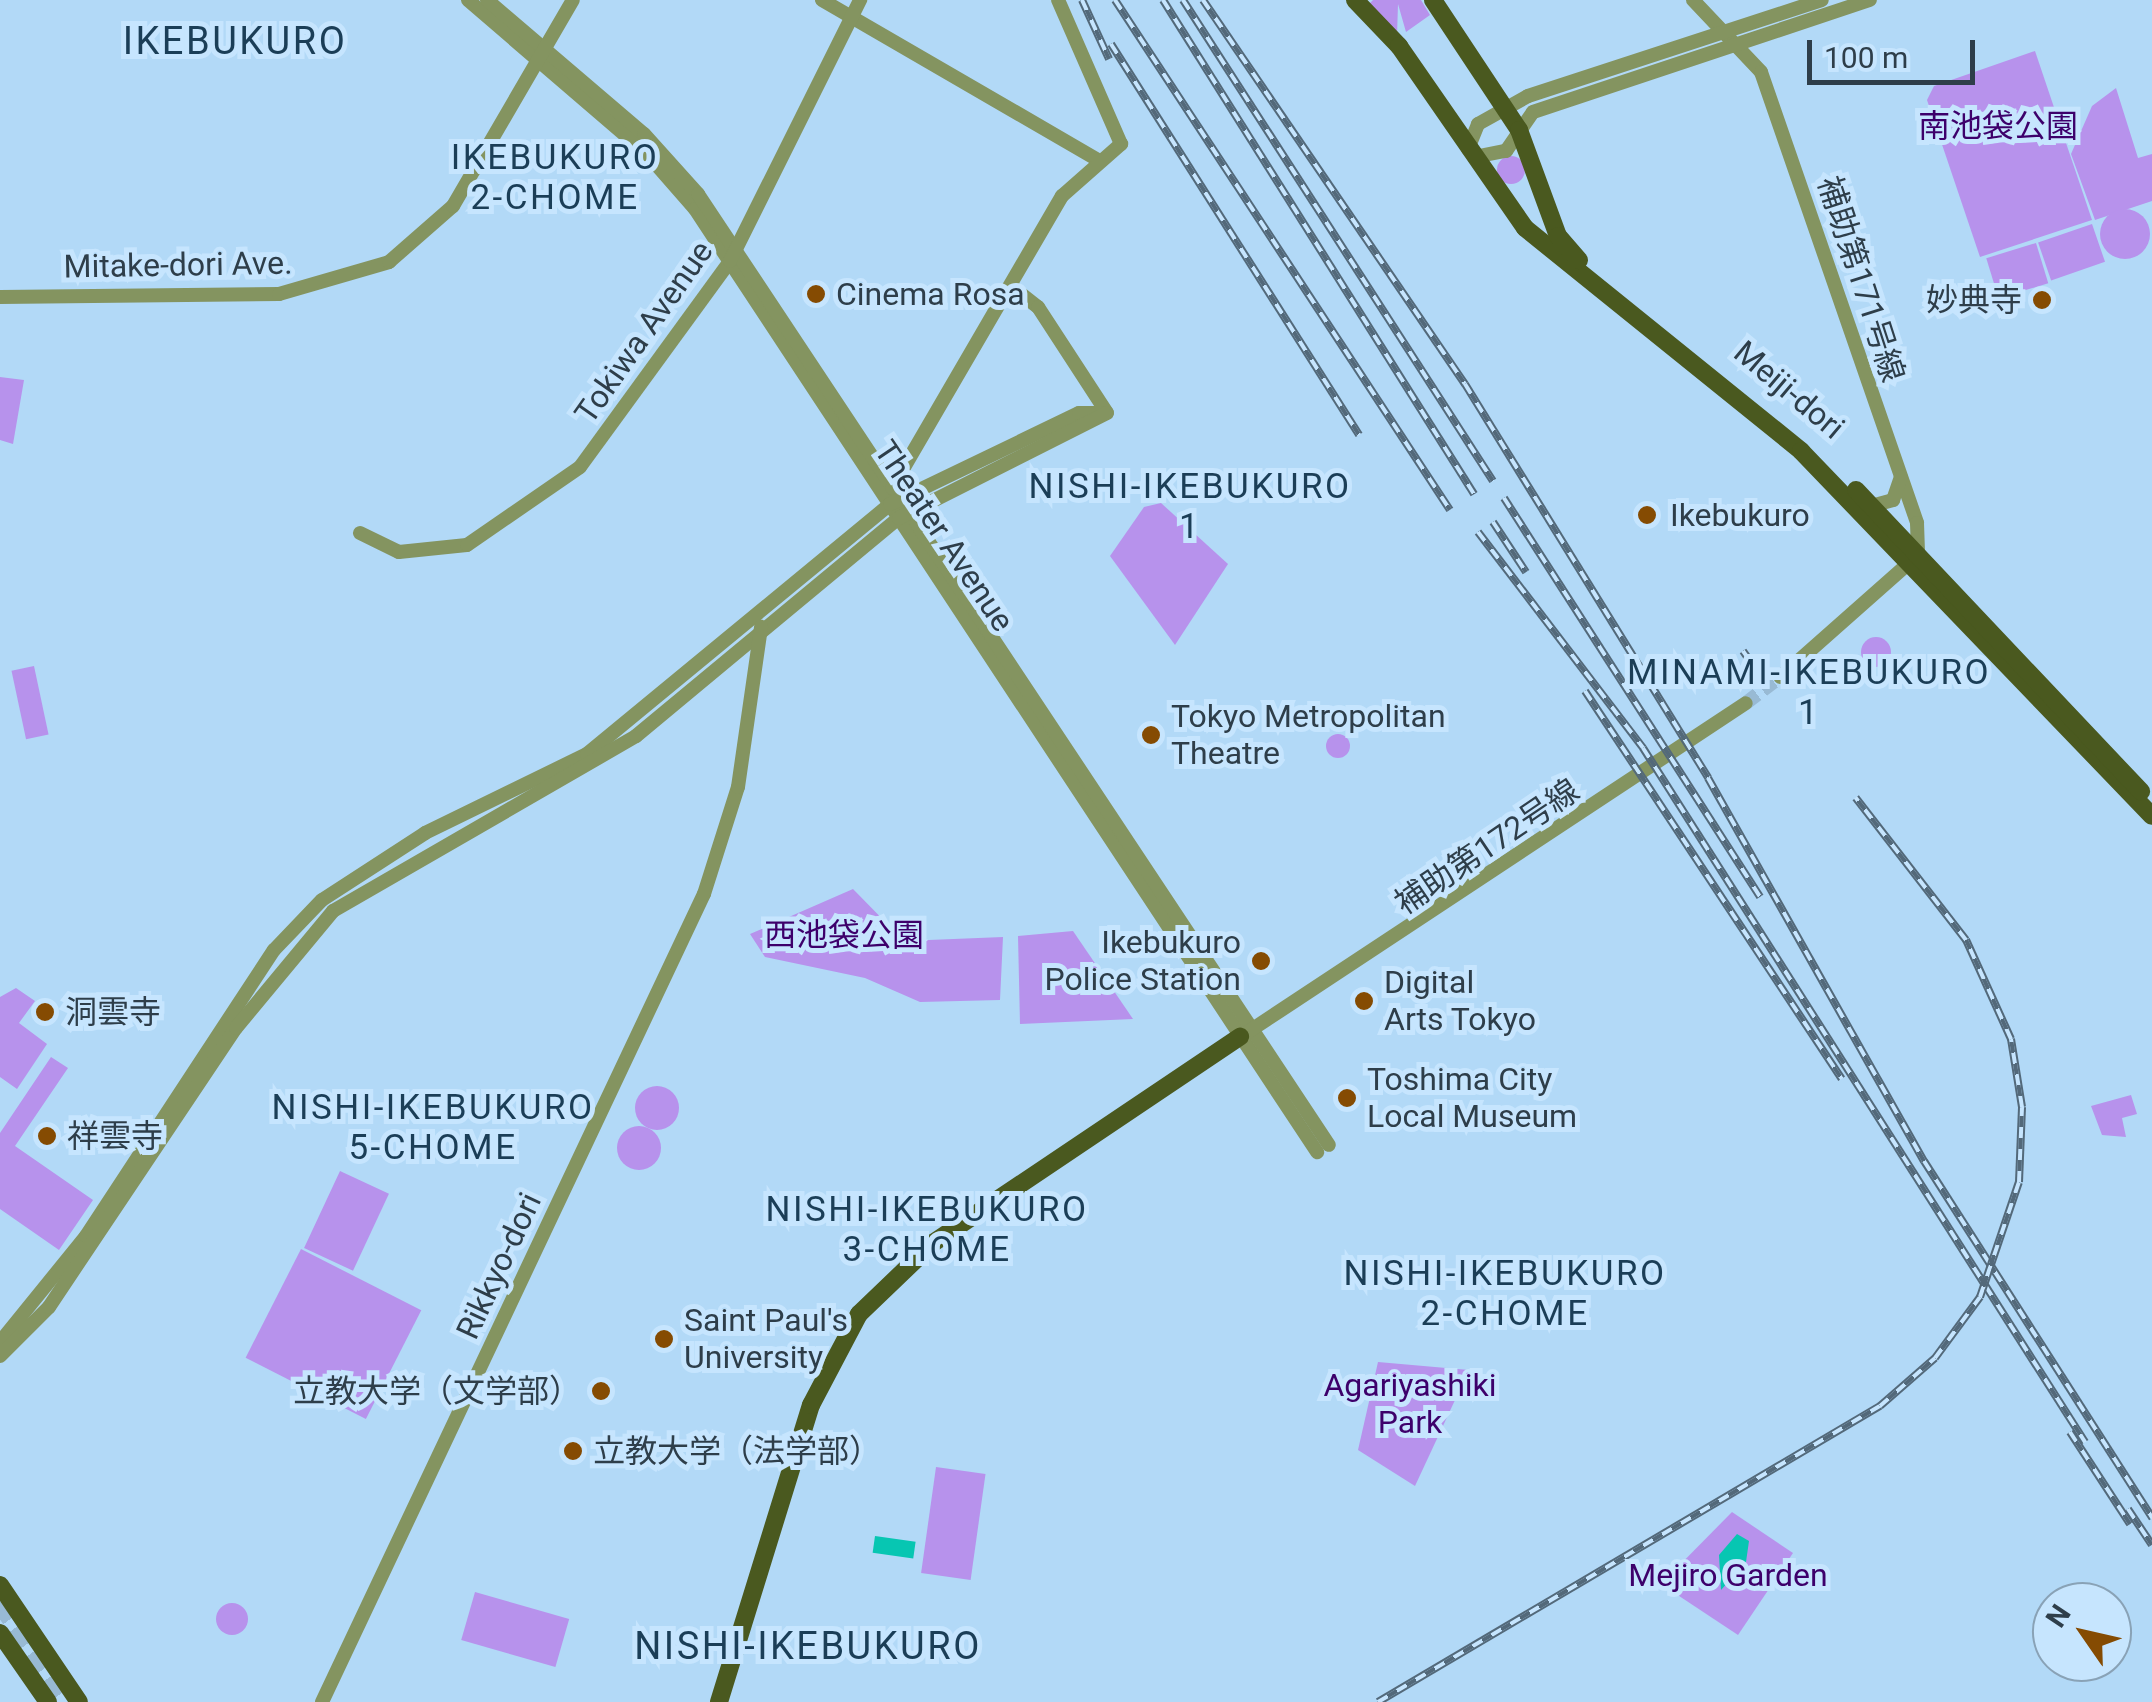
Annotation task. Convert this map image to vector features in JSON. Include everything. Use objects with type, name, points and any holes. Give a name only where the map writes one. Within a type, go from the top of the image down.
[{"type":"main road","points":[[1355,0],[1536,239],[1801,451],[1914,559]]},
{"type":"main road","name":"Meiji-dori","points":[[1434,0],[1519,130],[1566,249],[1808,442],[1871,506],[1914,559],[2152,816]]},
{"type":"main road","name":"Meiji-dori","points":[[1914,559],[2152,802]]},
{"type":"main road","points":[[719,1702],[811,1404],[859,1314],[933,1243],[1247,1033]]},
{"type":"main road","points":[[0,1585],[78,1702]]},
{"type":"main road","points":[[0,1633],[48,1702]]},
{"type":"street","name":"Theater Avenue","points":[[468,0],[665,154],[893,482]]},
{"type":"street","name":"Theater Avenue","points":[[487,0],[543,56]]},
{"type":"street","name":"Mitake-dori Ave.","points":[[0,297],[279,294],[390,262],[453,206],[573,0]]},
{"type":"street","points":[[822,0],[1096,159]]},
{"type":"street","name":"Tokiwa Avenue","points":[[360,533],[406,552],[490,535],[592,454],[734,254],[860,0]]},
{"type":"street","points":[[900,507],[893,482],[1062,196],[1096,159],[1122,144],[1058,0]]},
{"type":"street","name":"補助第171号線","points":[[1694,0],[1742,43],[1778,117],[1901,474],[1914,559]]},
{"type":"street","points":[[1822,0],[1503,108],[1478,124],[1471,153],[1500,154],[1538,110],[1870,0]]},
{"type":"street","name":"Theater Avenue","points":[[734,254],[1323,1148]]},
{"type":"street","points":[[0,1356],[88,1255],[302,940],[400,864],[636,736],[760,624],[900,507],[1079,413],[1107,414],[1038,307],[1011,286]]},
{"type":"street","points":[[1871,506],[1893,500],[1901,474]]},
{"type":"street","points":[[1780,677],[1914,559]]},
{"type":"street","points":[[0,1342],[41,1301],[309,912],[424,834],[587,754],[760,624]]},
{"type":"street","name":"Rikkyo-dori","points":[[322,1702],[704,894],[738,786],[760,624]]},
{"type":"street","name":"補助第172号線","points":[[1247,1033],[1746,703]]},
{"type":"green space","points":[[1373,0],[1421,0],[1430,15],[1406,32],[1398,4],[1397,36],[1368,5]]},
{"type":"green space","name":"南池袋公園","points":[[2035,51],[2092,220],[1980,257],[1927,100],[1934,86]]},
{"type":"green space","points":[[2116,88],[2138,158],[2152,154],[2152,201],[2095,220],[2071,154],[2092,106]]},
{"type":"green space","points":[[1511,156],[1521,160],[1525,170],[1521,180],[1511,184],[1501,180],[1497,170],[1501,160]]},
{"type":"green space","points":[[2125,209],[2142,217],[2150,234],[2142,251],[2125,259],[2108,251],[2100,234],[2108,217]]},
{"type":"green space","points":[[2092,224],[2105,262],[2051,280],[2038,243]]},
{"type":"green space","points":[[2036,243],[2048,283],[1999,298],[1986,258]]},
{"type":"green space","points":[[0,377],[24,380],[13,444],[0,440]]},
{"type":"green space","points":[[1161,503],[1228,564],[1175,645],[1110,556],[1144,507]]},
{"type":"green space","points":[[1876,637],[1887,641],[1891,652],[1887,663],[1876,667],[1865,663],[1861,652],[1865,641]]},
{"type":"green space","points":[[34,666],[49,734],[26,739],[12,671]]},
{"type":"green space","points":[[1338,734],[1350,746],[1338,758],[1326,746]]},
{"type":"green space","name":"西池袋公園","points":[[853,889],[904,941],[1003,937],[1000,1000],[920,1002],[865,978],[765,957],[750,934]]},
{"type":"green space","name":"西池袋公園","points":[[1073,931],[1133,1019],[1020,1024],[1018,936]]},
{"type":"green space","points":[[16,988],[35,1001],[19,1023],[47,1044],[17,1089],[0,1077],[0,997]]},
{"type":"green space","points":[[51,1057],[68,1068],[15,1146],[93,1200],[59,1250],[0,1209],[0,1133]]},
{"type":"green space","points":[[657,1086],[672,1093],[679,1108],[672,1123],[657,1130],[642,1123],[635,1108],[642,1093]]},
{"type":"green space","points":[[2131,1095],[2137,1114],[2122,1118],[2126,1137],[2102,1135],[2091,1106]]},
{"type":"green space","points":[[639,1126],[654,1133],[661,1148],[654,1163],[639,1170],[624,1163],[617,1148],[624,1133]]},
{"type":"green space","points":[[340,1171],[389,1194],[353,1271],[304,1248]]},
{"type":"green space","points":[[301,1249],[421,1310],[366,1419],[246,1358]]},
{"type":"green space","name":"Agariyashiki Park","points":[[1378,1362],[1469,1370],[1415,1486],[1358,1450]]},
{"type":"green space","points":[[936,1467],[986,1474],[971,1580],[921,1573]]},
{"type":"green space","name":"Mejiro Garden","points":[[1732,1512],[1793,1553],[1738,1635],[1661,1584]]},
{"type":"green space","points":[[475,1592],[569,1619],[555,1667],[461,1640]]},
{"type":"green space","points":[[232,1603],[243,1608],[248,1619],[243,1630],[232,1635],[221,1630],[216,1619],[221,1608]]},
{"type":"shaded area","points":[[1737,1534],[1749,1541],[1746,1562],[1721,1590],[1719,1555]]},
{"type":"shaded area","points":[[875,1536],[916,1542],[913,1559],[873,1553]]},
{"type":"tunnel","points":[[1746,703],[1780,677]]},
{"type":"tunnel","points":[[0,1602],[67,1699]]},
{"type":"railway","points":[[1082,0],[1109,59]]},
{"type":"railway","points":[[1115,0],[1450,510]]},
{"type":"railway","points":[[1163,0],[1474,494]]},
{"type":"railway","points":[[1183,0],[1493,481]]},
{"type":"railway","points":[[1203,0],[1465,384],[1708,778],[1924,1161],[2152,1518]]},
{"type":"railway","points":[[1111,44],[1359,435]]},
{"type":"railway","points":[[1504,498],[1760,897]]},
{"type":"railway","points":[[1493,522],[1526,572]]},
{"type":"railway","points":[[1478,532],[1643,748],[2085,1442]]},
{"type":"railway","points":[[1743,651],[1757,671]]},
{"type":"railway","points":[[1729,660],[1746,680]]},
{"type":"railway","points":[[1585,691],[1842,1079]]},
{"type":"railway","points":[[1378,1702],[1880,1406],[1935,1358],[1980,1297],[2019,1182],[2022,1107],[2011,1039],[1966,940],[1856,798]]},
{"type":"railway","points":[[2070,1432],[2130,1524]]},
{"type":"railway","points":[[2128,1509],[2152,1545]]},
{"type":"place","name":"Cinema Rosa","points":[[816,294]]},
{"type":"place","name":"妙典寺","points":[[2042,300]]},
{"type":"place","name":"Ikebukuro","points":[[1647,515]]},
{"type":"place","name":"Tokyo Metropolitan Theatre","points":[[1151,735]]},
{"type":"place","name":"Ikebukuro Police Station","points":[[1261,961]]},
{"type":"place","name":"Digital Arts Tokyo","points":[[1364,1001]]},
{"type":"place","name":"洞雲寺","points":[[45,1012]]},
{"type":"place","name":"Toshima City Local Museum","points":[[1347,1098]]},
{"type":"place","name":"祥雲寺","points":[[47,1136]]},
{"type":"place","name":"Saint Paul's University","points":[[664,1339]]},
{"type":"place","name":"立教大学（文学部）","points":[[601,1391]]},
{"type":"place","name":"立教大学（法学部）","points":[[573,1451]]},
{"type":"district","name":"IKEBUKURO","points":[[235,42]]},
{"type":"district","name":"IKEBUKURO 2-CHOME","points":[[555,178]]},
{"type":"district","name":"NISHI-IKEBUKURO 1","points":[[1190,507]]},
{"type":"district","name":"MINAMI-IKEBUKURO 1","points":[[1809,693]]},
{"type":"district","name":"NISHI-IKEBUKURO 5-CHOME","points":[[433,1128]]},
{"type":"district","name":"NISHI-IKEBUKURO 3-CHOME","points":[[927,1230]]},
{"type":"district","name":"NISHI-IKEBUKURO 2-CHOME","points":[[1505,1294]]},
{"type":"district","name":"NISHI-IKEBUKURO","points":[[808,1647]]}]
